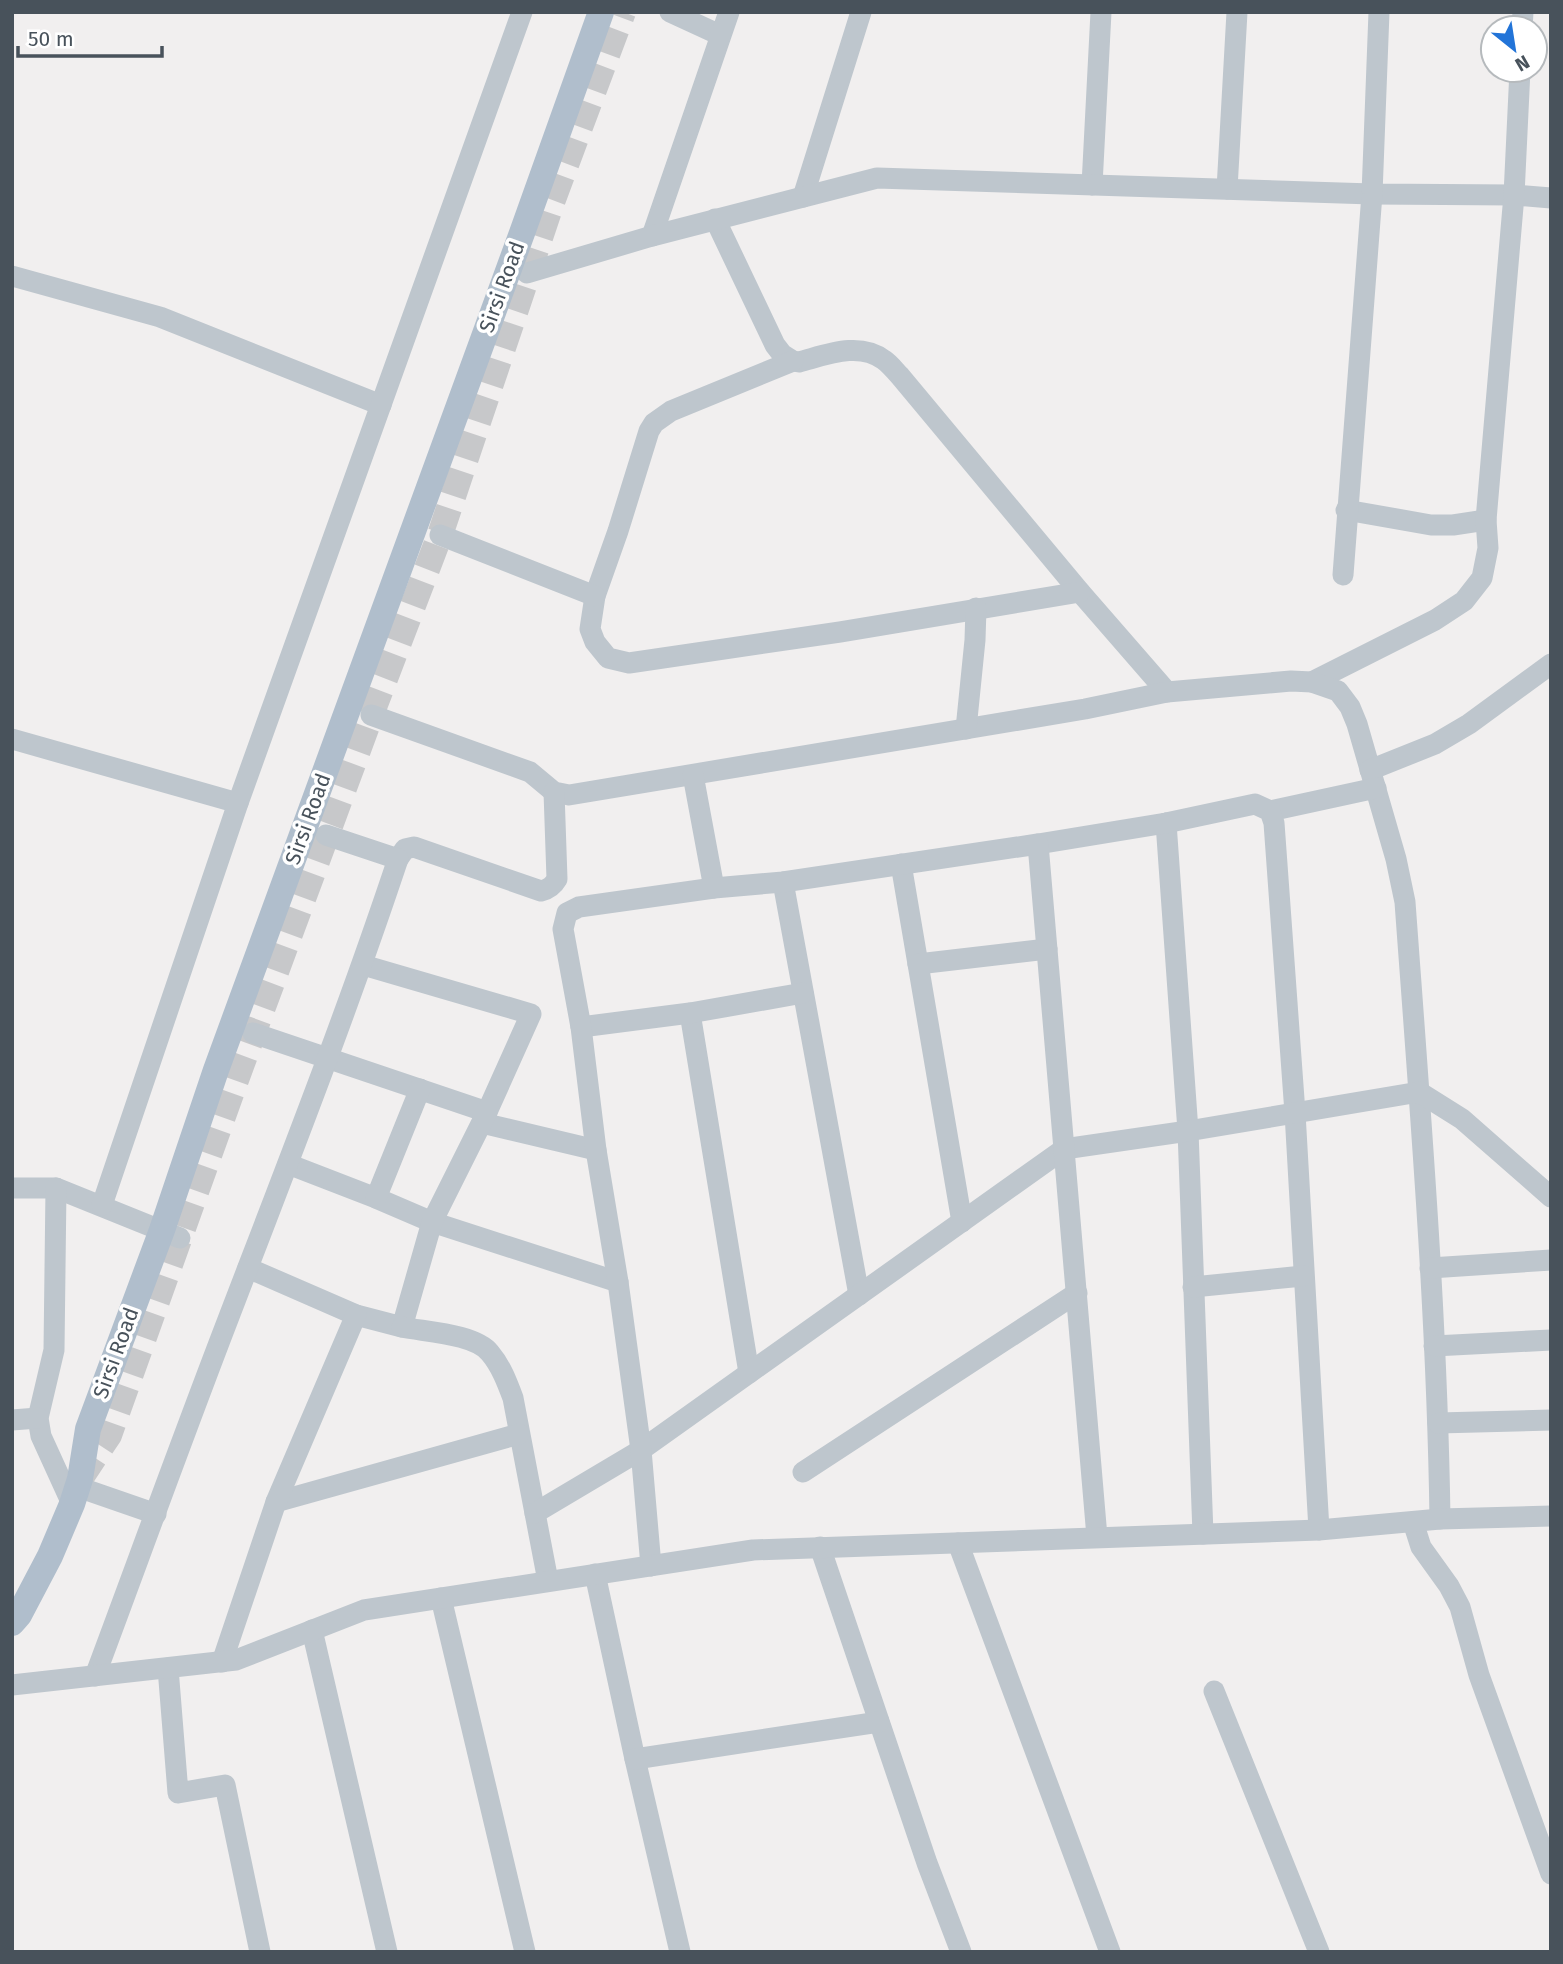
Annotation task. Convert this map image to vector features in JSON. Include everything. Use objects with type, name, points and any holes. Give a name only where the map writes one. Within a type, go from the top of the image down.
[{"type":"main road","name":"Sirsi Road","points":[[12,1622],[19,1615],[50,1556],[76,1490],[88,1429],[171,1234],[216,1070],[601,12]]},
{"type":"street","points":[[102,1205],[238,803],[522,12]]},
{"type":"street","points":[[670,12],[720,34]]},
{"type":"street","points":[[652,236],[729,12]]},
{"type":"street","points":[[803,197],[861,12]]},
{"type":"street","points":[[1092,185],[1101,12]]},
{"type":"street","points":[[1227,189],[1237,12]]},
{"type":"street","points":[[1343,575],[1372,194],[1379,12]]},
{"type":"street","points":[[1312,682],[1435,620],[1464,601],[1482,578],[1488,548],[1486,520],[1514,195],[1519,84]]},
{"type":"street","points":[[527,273],[652,236],[877,178],[1551,198]]},
{"type":"street","points":[[715,219],[775,345],[782,354],[799,362],[848,350],[868,351],[884,360],[909,386],[1167,692]]},
{"type":"street","points":[[12,276],[160,317],[380,405]]},
{"type":"street","points":[[793,361],[671,411],[654,423],[649,431],[595,596],[590,629],[595,642],[608,659],[629,663],[840,632],[1080,592]]},
{"type":"street","points":[[1346,510],[1431,525],[1486,520]]},
{"type":"street","points":[[440,535],[595,596]]},
{"type":"street","points":[[966,729],[976,608]]},
{"type":"street","points":[[1269,811],[1373,779],[1469,724],[1551,664]]},
{"type":"street","points":[[370,715],[530,772],[554,792],[569,795],[1085,709],[1167,692],[1291,681],[1312,682],[1338,691],[1350,707],[1373,779],[1396,859],[1405,902],[1428,1211],[1440,1519]]},
{"type":"street","points":[[12,739],[238,803]]},
{"type":"street","points":[[693,775],[714,888]]},
{"type":"street","points":[[95,1676],[329,1058],[398,859],[405,849],[414,847],[541,891],[548,889],[554,886],[557,879],[554,792]]},
{"type":"street","points":[[651,1566],[641,1450],[618,1282],[596,1150],[581,1027],[563,929],[567,912],[579,907],[714,888],[783,882],[1038,844],[1166,823],[1255,804],[1269,811],[1274,823],[1295,1113],[1319,1530]]},
{"type":"street","points":[[1166,823],[1188,1131],[1203,1534]]},
{"type":"street","points":[[326,835],[398,859]]},
{"type":"street","points":[[1038,844],[1097,1538]]},
{"type":"street","points":[[901,864],[962,1222]]},
{"type":"street","points":[[783,882],[859,1295]]},
{"type":"street","points":[[918,964],[1047,949]]},
{"type":"street","points":[[363,965],[531,1014],[432,1223],[402,1327]]},
{"type":"street","points":[[581,1027],[690,1013],[803,992]]},
{"type":"street","points":[[690,1013],[749,1373]]},
{"type":"street","points":[[253,1033],[421,1089],[484,1118],[596,1150]]},
{"type":"street","points":[[376,1198],[421,1089]]},
{"type":"street","points":[[535,1513],[641,1450],[1065,1149],[1419,1092],[1462,1119],[1551,1197]]},
{"type":"street","points":[[288,1164],[432,1223],[618,1282]]},
{"type":"street","points":[[12,1188],[56,1188],[171,1234]]},
{"type":"street","points":[[56,1188],[54,1350],[37,1418],[41,1436],[76,1490],[156,1514]]},
{"type":"street","points":[[1430,1268],[1551,1260]]},
{"type":"street","points":[[248,1268],[355,1315],[471,1340],[489,1351],[504,1374],[513,1398],[548,1581]]},
{"type":"street","points":[[1194,1287],[1303,1276]]},
{"type":"street","points":[[803,1472],[1077,1293]]},
{"type":"street","points":[[222,1662],[276,1502],[355,1315]]},
{"type":"street","points":[[1434,1346],[1551,1340]]},
{"type":"street","points":[[12,1420],[37,1418]]},
{"type":"street","points":[[1438,1423],[1551,1420]]},
{"type":"street","points":[[276,1502],[519,1434]]},
{"type":"street","points":[[12,1685],[236,1660],[364,1610],[753,1550],[1319,1530],[1440,1519],[1551,1516]]},
{"type":"street","points":[[1413,1522],[1421,1547],[1449,1586],[1460,1607],[1479,1675],[1551,1874]]},
{"type":"street","points":[[958,1543],[1110,1952]]},
{"type":"street","points":[[820,1548],[927,1863],[961,1952]]},
{"type":"street","points":[[595,1574],[680,1952]]},
{"type":"street","points":[[441,1598],[525,1952]]},
{"type":"street","points":[[312,1630],[387,1952]]},
{"type":"street","points":[[168,1668],[178,1793],[225,1785],[260,1952]]},
{"type":"street","points":[[1214,1691],[1319,1952]]},
{"type":"street","points":[[635,1759],[879,1722]]},
{"type":"tunnel","points":[[80,1479],[109,1435],[237,1077],[440,535],[552,202],[623,12]]}]
